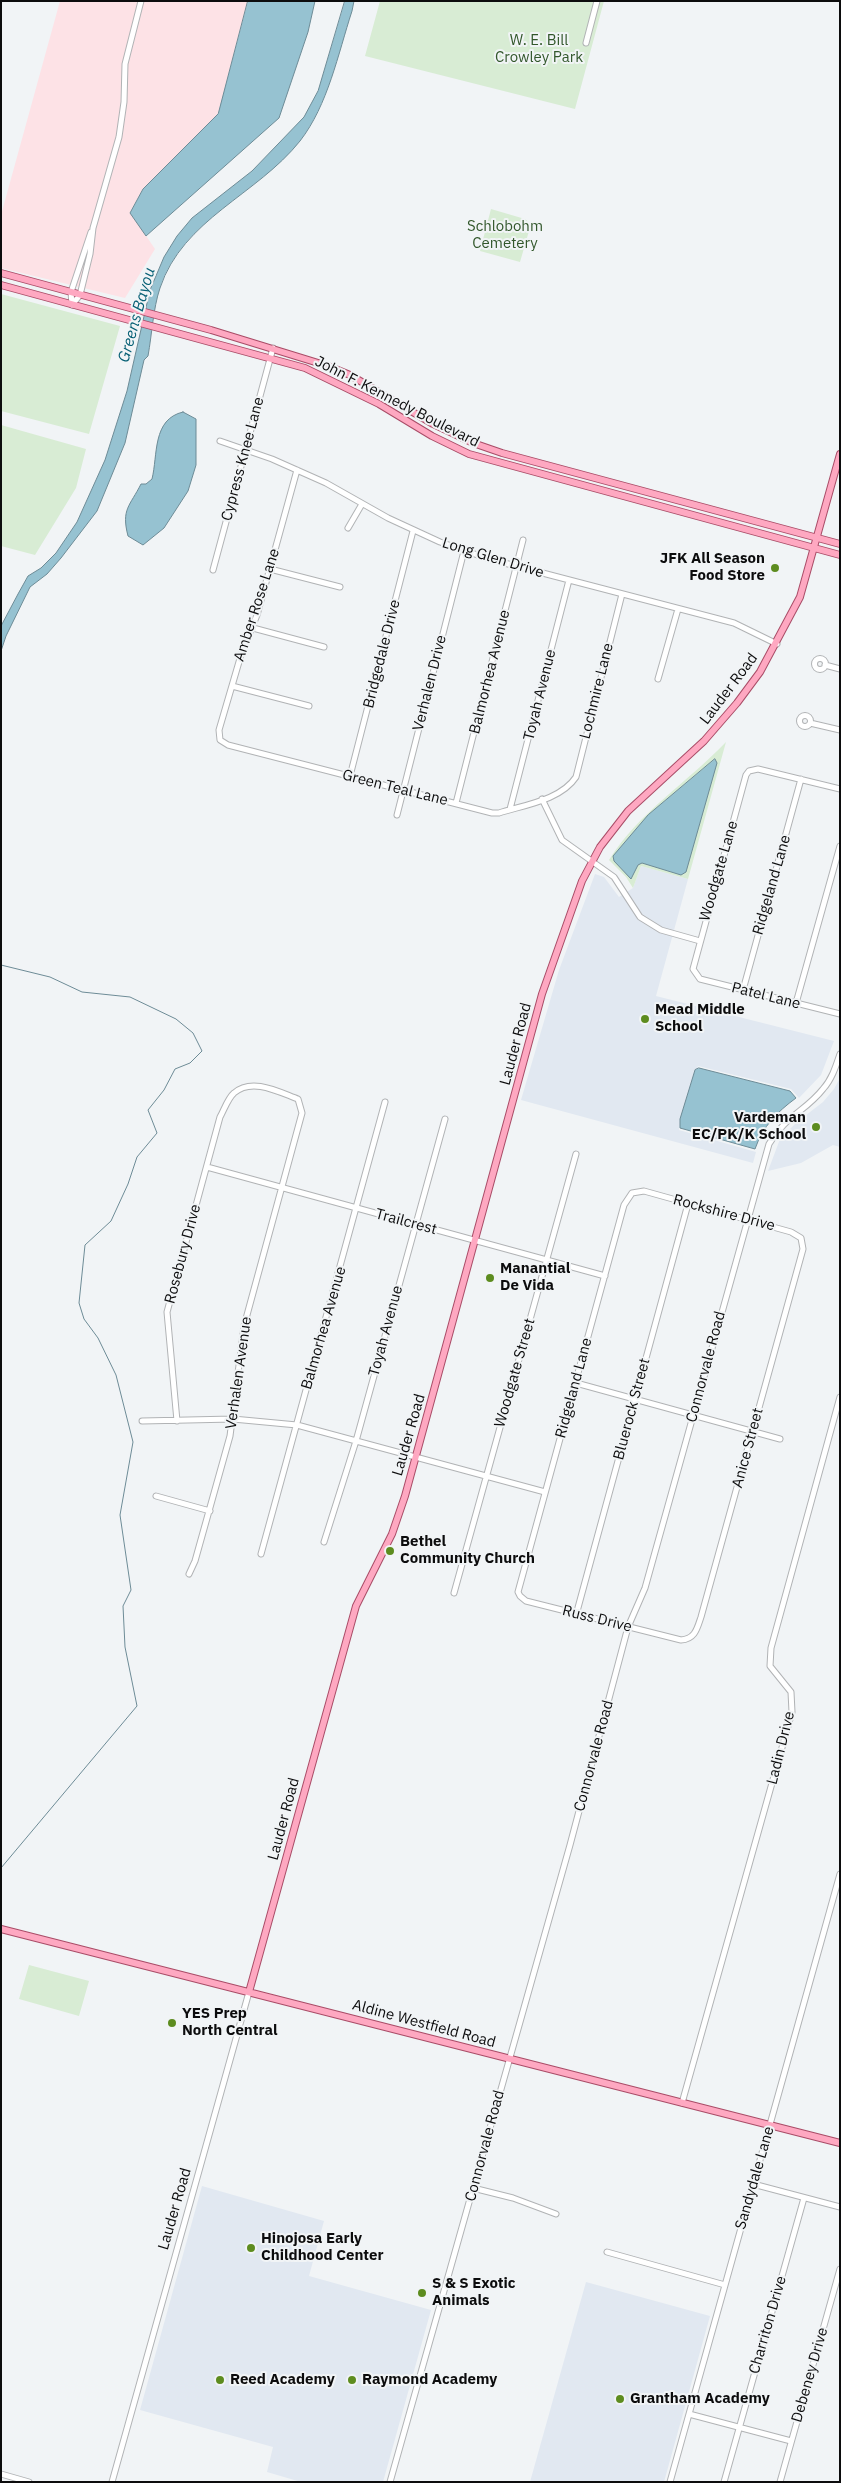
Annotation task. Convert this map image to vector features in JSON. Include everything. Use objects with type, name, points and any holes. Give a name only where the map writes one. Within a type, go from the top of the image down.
[{"type":"main road","name":"John F. Kennedy Boulevard","points":[[1,273],[273,348],[345,373],[433,424],[473,443],[553,467],[840,544]]},
{"type":"main road","name":"John F. Kennedy Boulevard","points":[[1,285],[305,368],[379,404],[432,436],[469,454],[668,510],[840,555]]},
{"type":"main road","points":[[208,341],[211,330]]},
{"type":"main road","points":[[340,384],[345,373]]},
{"type":"main road","name":"Lauder Road","points":[[249,1992],[356,1606],[392,1534],[416,1458],[542,994],[575,899],[592,861],[628,811],[722,722],[751,686],[777,644],[800,597],[815,549],[840,454]]},
{"type":"main road","points":[[668,510],[671,499]]},
{"type":"main road","name":"Aldine Westfield Road","points":[[1,1929],[840,2143]]},
{"type":"street","points":[[72,305],[80,295],[90,254],[93,228],[121,126],[125,64],[141,1]]},
{"type":"street","points":[[586,43],[598,1]]},
{"type":"street","points":[[72,305],[70,292],[86,242],[93,228]]},
{"type":"street","name":"Cypress Knee Lane","points":[[212,570],[273,348]]},
{"type":"street","name":"Long Glen Drive","points":[[220,441],[246,449],[326,483],[413,531],[464,551],[734,623],[777,644]]},
{"type":"street","name":"Amber Rose Lane","points":[[220,740],[219,730],[241,655],[253,628],[297,470]]},
{"type":"street","points":[[348,528],[362,504]]},
{"type":"street","name":"Bridgedale Drive","points":[[350,776],[413,531]]},
{"type":"street","name":"Balmorhea Avenue","points":[[456,803],[523,540]]},
{"type":"street","name":"Verhalen Drive","points":[[397,816],[464,551]]},
{"type":"street","points":[[270,570],[340,588]]},
{"type":"street","name":"Toyah Avenue","points":[[510,809],[569,580]]},
{"type":"street","name":"Lochmire Lane","points":[[569,786],[576,777],[622,594]]},
{"type":"street","points":[[658,679],[678,609]]},
{"type":"street","points":[[253,628],[324,648]]},
{"type":"street","points":[[825,665],[840,669]]},
{"type":"street","points":[[232,686],[309,706]]},
{"type":"street","points":[[810,723],[840,730]]},
{"type":"street","name":"Green Teal Lane","points":[[220,740],[228,745],[492,813],[542,800],[569,786]]},
{"type":"street","name":"Woodgate Lane","points":[[695,973],[694,965],[700,941],[749,771],[758,768],[801,779]]},
{"type":"street","points":[[801,779],[840,789]]},
{"type":"street","name":"Ridgeland Lane","points":[[743,990],[801,779]]},
{"type":"street","points":[[542,800],[562,840],[576,852],[614,877],[631,906],[646,922],[661,930],[700,941]]},
{"type":"street","points":[[796,1003],[840,846]]},
{"type":"street","name":"Patel Lane","points":[[695,973],[700,979],[840,1014]]},
{"type":"street","name":"Connorvale Road","points":[[390,2482],[570,1845],[628,1627],[645,1588],[769,1144],[786,1120],[823,1090],[832,1077],[840,1054]]},
{"type":"street","name":"Verhalen Avenue","points":[[189,1574],[195,1561],[210,1511],[233,1419],[244,1326],[302,1113],[298,1099],[266,1088],[250,1086],[233,1093]]},
{"type":"street","name":"Rosebury Drive","points":[[177,1421],[168,1312],[220,1117],[233,1093]]},
{"type":"street","name":"Balmorhea Avenue","points":[[261,1554],[385,1102]]},
{"type":"street","name":"Toyah Avenue","points":[[324,1542],[356,1441],[445,1119]]},
{"type":"street","name":"Woodgate Street","points":[[454,1593],[576,1154]]},
{"type":"street","name":"Trailcrest","points":[[207,1167],[605,1276]]},
{"type":"street","name":"Ridgeland Lane","points":[[520,1596],[519,1588],[624,1205],[632,1193],[644,1191]]},
{"type":"street","name":"Rockshire Drive","points":[[644,1191],[791,1232],[802,1240]]},
{"type":"street","name":"Bluerock Street","points":[[576,1615],[688,1204]]},
{"type":"street","name":"Anice Street","points":[[676,1639],[688,1640],[695,1633],[803,1249],[802,1240]]},
{"type":"street","points":[[576,1382],[780,1439]]},
{"type":"street","name":"Ladin Drive","points":[[682,2103],[792,1712],[791,1692],[770,1666],[771,1648],[840,1397]]},
{"type":"street","points":[[142,1421],[233,1419],[296,1425],[545,1492]]},
{"type":"street","points":[[156,1496],[210,1511]]},
{"type":"street","name":"Russ Drive","points":[[520,1596],[526,1601],[576,1615],[676,1639]]},
{"type":"street","name":"Sandydale Lane","points":[[670,2482],[840,1874]]},
{"type":"street","name":"Lauder Road","points":[[112,2482],[249,1992]]},
{"type":"street","points":[[753,2184],[840,2208]]},
{"type":"street","points":[[473,2188],[513,2198],[556,2214]]},
{"type":"street","name":"Charriton Drive","points":[[724,2482],[804,2198]]},
{"type":"street","points":[[607,2252],[725,2285]]},
{"type":"street","name":"Debeney Drive","points":[[780,2482],[840,2269]]},
{"type":"street","points":[[689,2414],[791,2441]]},
{"type":"street","points":[[1,2474],[29,2482]]},
{"type":"shaded area","points":[[60,1],[248,1],[218,114],[143,189],[130,212],[155,249],[125,298],[1,268],[1,215]]},
{"type":"shaded area","name":"Mead Middle School","points":[[641,866],[688,879],[656,996],[834,1041],[821,1075],[799,1098],[791,1089],[698,1066],[679,1130],[756,1152],[753,1163],[521,1100],[559,970],[595,874],[604,877],[619,897],[633,888]]},
{"type":"shaded area","name":"Vardeman EC/PK/K School","points":[[840,1078],[840,1147],[833,1145],[801,1163],[768,1171],[780,1139],[797,1122],[823,1102]]},
{"type":"shaded area","points":[[202,2186],[324,2221],[309,2276],[431,2310],[383,2482],[301,2482],[267,2472],[273,2447],[140,2410]]},
{"type":"shaded area","name":"Grantham Academy","points":[[586,2282],[710,2316],[664,2482],[530,2482]]},
{"type":"green space","name":"W. E. Bill Crowley Park","points":[[380,1],[604,1],[575,109],[365,56]]},
{"type":"green space","name":"Schlobohm Cemetery","points":[[491,209],[525,219],[531,224],[520,262],[480,251]]},
{"type":"green space","points":[[1,294],[120,326],[89,434],[1,411]]},
{"type":"green space","points":[[1,425],[86,449],[76,488],[35,555],[1,546]]},
{"type":"green space","points":[[726,742],[688,879],[641,866],[633,888],[626,877],[609,860],[634,827]]},
{"type":"green space","points":[[29,1965],[89,1981],[79,2016],[19,1999]]},
{"type":"water","points":[[248,1],[315,1],[308,32],[279,118],[146,236],[130,213],[143,189],[218,114]]},
{"type":"water","points":[[345,1],[354,1],[352,11],[331,79],[310,127],[283,160],[203,225],[171,264],[160,288],[154,313],[148,356],[144,360],[125,443],[97,511],[47,574],[30,587],[6,636],[1,651],[1,626],[18,594],[28,576],[41,568],[56,553],[77,522],[105,460],[127,391],[150,290],[164,257],[177,236],[192,218],[252,171],[304,117],[318,91]]},
{"type":"water","points":[[183,412],[196,419],[196,465],[188,491],[164,528],[143,545],[128,536],[126,513],[141,484],[146,484],[152,479],[161,430],[173,416]]},
{"type":"water","points":[[715,759],[717,763],[686,872],[681,875],[642,863],[638,865],[631,879],[614,861],[613,856],[648,815]]},
{"type":"water","points":[[699,1068],[790,1091],[796,1098],[771,1120],[762,1133],[755,1149],[680,1128],[680,1119],[695,1070]]},
{"type":"waterway","points":[[1,965],[50,977],[82,992],[130,997],[176,1019],[193,1033],[202,1051],[190,1063],[175,1069],[164,1090],[148,1110],[157,1133],[137,1157],[128,1184],[111,1221],[85,1245],[79,1303],[84,1319],[98,1338],[116,1375],[133,1442],[120,1515],[131,1590],[123,1606],[125,1647],[137,1706],[1,1868]]},
{"type":"place","name":"JFK All Season Food Store","points":[[775,568]]},
{"type":"place","name":"Mead Middle School","points":[[645,1019]]},
{"type":"place","name":"Vardeman EC/PK/K School","points":[[816,1127]]},
{"type":"place","name":"Manantial De Vida","points":[[490,1278]]},
{"type":"place","name":"Bethel Community Church","points":[[390,1551]]},
{"type":"place","name":"YES Prep North Central","points":[[172,2023]]},
{"type":"place","name":"Hinojosa Early Childhood Center","points":[[251,2248]]},
{"type":"place","name":"S & S Exotic Animals","points":[[422,2293]]},
{"type":"place","name":"Reed Academy","points":[[220,2380]]},
{"type":"place","name":"Raymond Academy","points":[[352,2380]]},
{"type":"place","name":"Grantham Academy","points":[[620,2399]]},
{"type":"water label","name":"Greens Bayou","points":[[137,315]]}]
